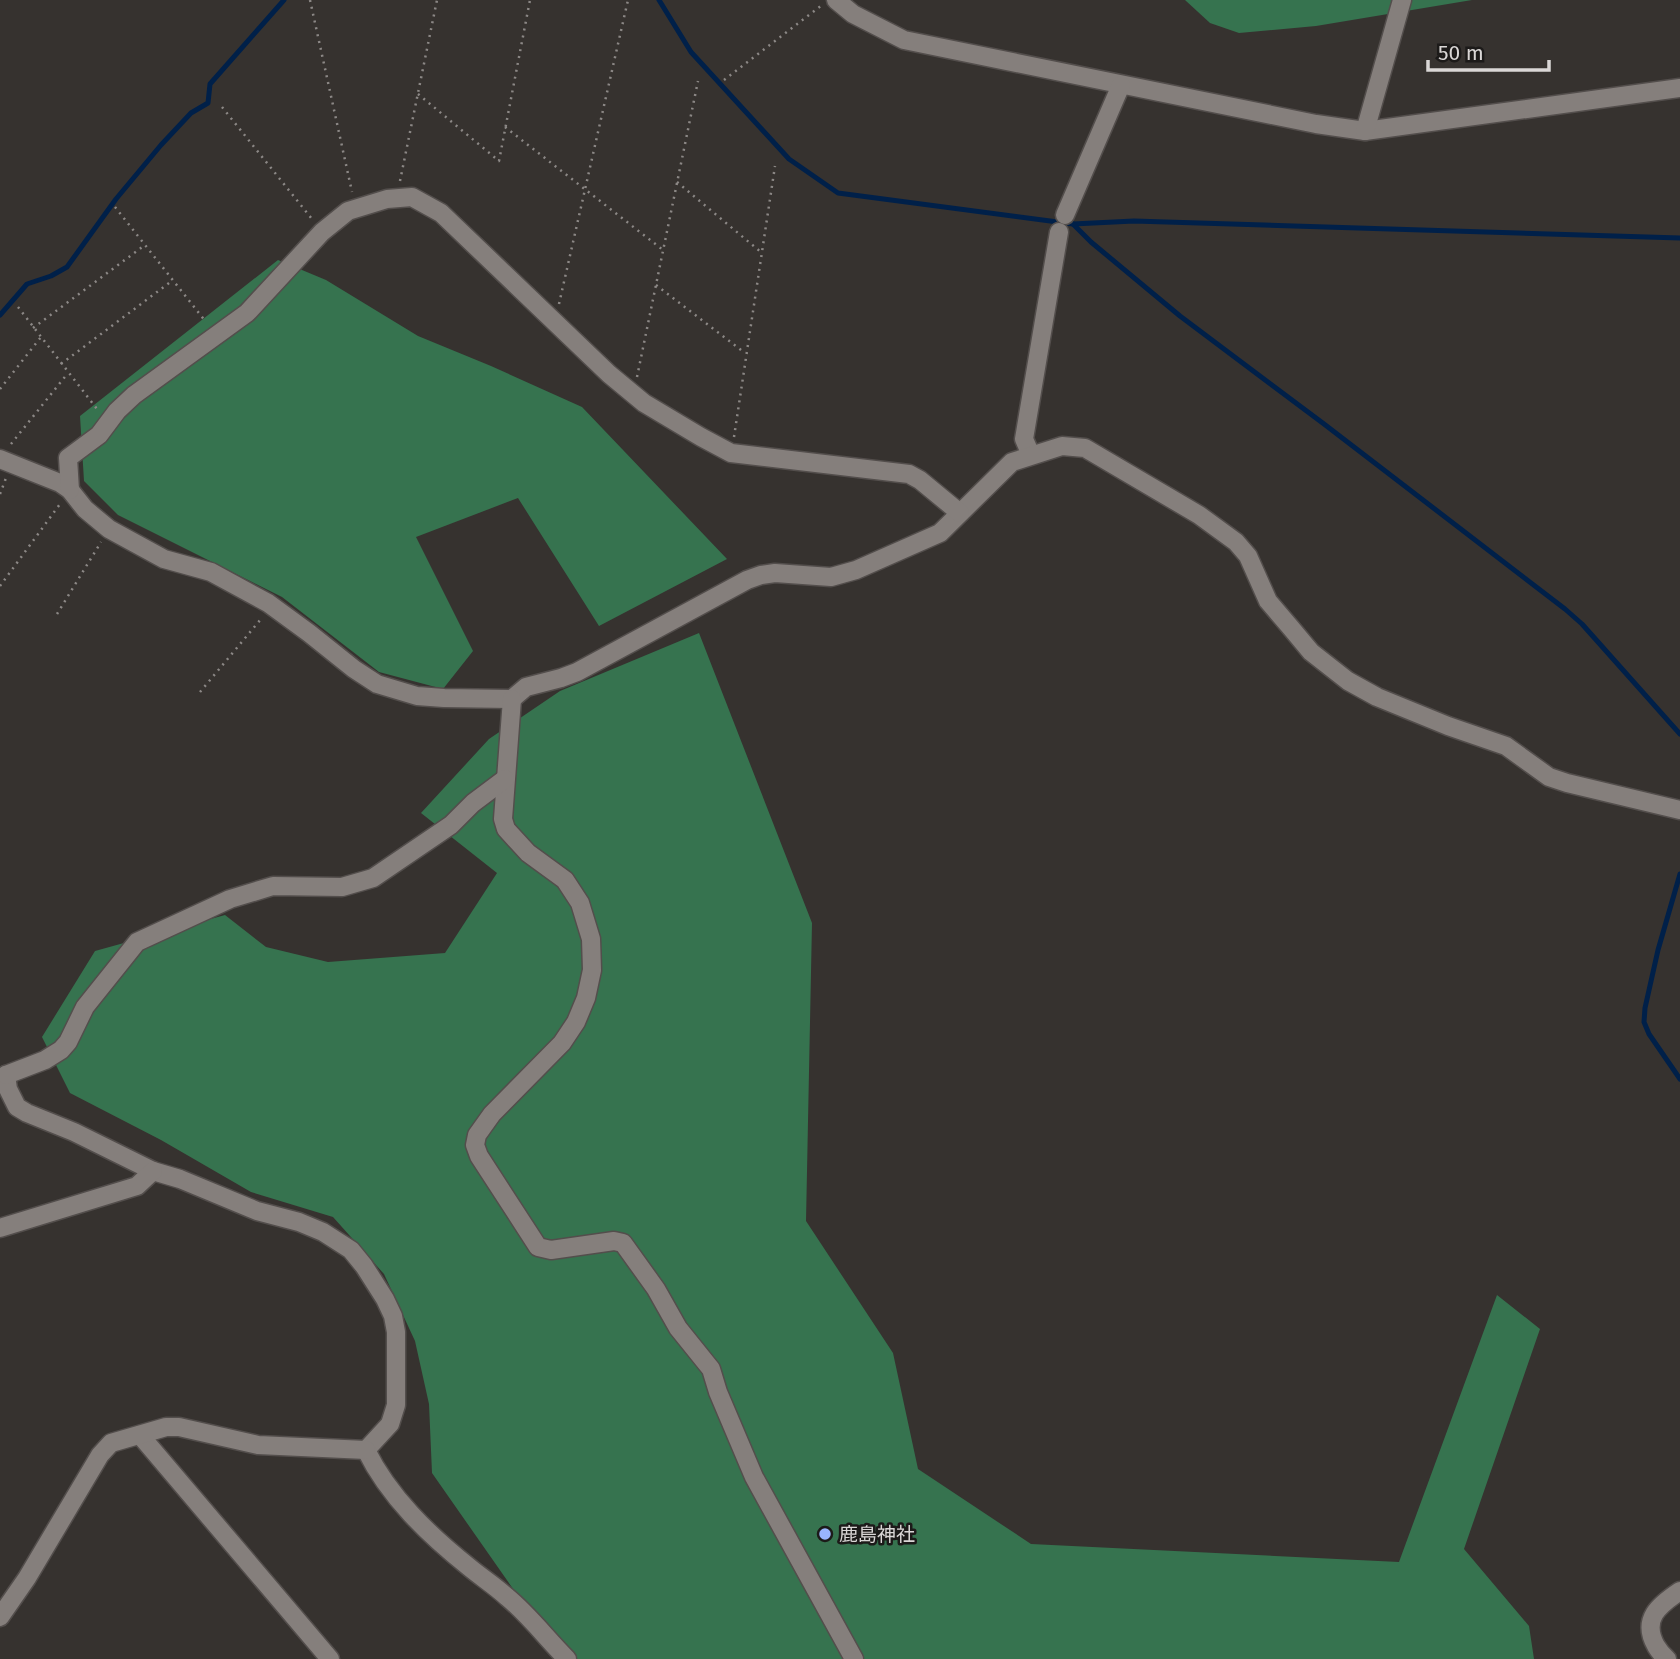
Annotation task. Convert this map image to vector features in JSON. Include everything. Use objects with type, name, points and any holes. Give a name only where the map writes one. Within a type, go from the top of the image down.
[{"type":"street","points":[[835,0],[853,14],[904,40],[1315,124],[1365,131],[1680,88]]},
{"type":"street","points":[[1365,131],[1402,0]]},
{"type":"street","points":[[1031,455],[1024,439],[1062,223],[1121,85]]},
{"type":"street","points":[[70,490],[68,458],[99,435],[117,411],[134,395],[247,313],[322,232],[348,211],[387,199],[412,197],[441,213],[609,374],[644,403],[732,453],[909,474],[960,513]]},
{"type":"street","points":[[4,453],[70,490],[85,509],[109,529],[164,559],[211,572],[272,606],[377,684],[417,696],[512,699],[526,687],[578,672],[747,580],[775,573],[831,577],[844,574],[940,533],[1012,462],[1062,446],[1085,448],[1199,515],[1236,542],[1248,556],[1268,601],[1311,652],[1348,681],[1377,697],[1506,746],[1549,777],[1680,810]]},
{"type":"street","points":[[512,699],[503,819],[506,829],[528,853],[565,880],[580,903],[591,939],[592,970],[586,998],[576,1022],[562,1043],[492,1114],[477,1135],[475,1145],[479,1156],[538,1248],[551,1250],[614,1241],[623,1243],[656,1289],[678,1328],[711,1368],[718,1392],[754,1477],[854,1659]]},
{"type":"street","points":[[366,1450],[390,1423],[396,1405],[396,1332],[385,1299],[351,1250],[323,1232],[299,1222],[257,1211],[180,1179],[152,1171],[74,1132],[27,1114],[17,1107],[3,1074],[45,1060],[61,1050],[68,1042],[85,1007],[137,942],[230,899],[273,886],[342,887],[373,877],[452,825],[473,803],[505,779]]},
{"type":"street","points":[[0,1228],[137,1185],[152,1171]]},
{"type":"street","points":[[0,1616],[27,1578],[100,1455],[111,1443],[166,1427],[179,1427],[258,1444],[366,1450]]},
{"type":"street","points":[[140,1435],[330,1659]]},
{"type":"street","points":[[366,1450],[374,1467],[430,1532],[466,1565],[509,1598],[567,1659]]},
{"type":"street","points":[[1667,1659],[1652,1638],[1650,1622],[1657,1609],[1680,1591]]},
{"type":"path","points":[[310,0],[354,200]]},
{"type":"path","points":[[397,198],[437,0]]},
{"type":"path","points":[[418,94],[499,161],[530,0]]},
{"type":"path","points":[[555,321],[628,0]]},
{"type":"path","points":[[724,79],[828,0]]},
{"type":"path","points":[[634,394],[698,81]]},
{"type":"path","points":[[222,107],[314,221],[317,238]]},
{"type":"path","points":[[505,127],[663,250]]},
{"type":"path","points":[[732,453],[775,166]]},
{"type":"path","points":[[677,182],[762,253]]},
{"type":"path","points":[[115,207],[217,335]]},
{"type":"path","points":[[33,328],[145,244]]},
{"type":"path","points":[[61,364],[173,280]]},
{"type":"path","points":[[656,285],[746,354]]},
{"type":"path","points":[[18,307],[108,424]]},
{"type":"path","points":[[0,389],[41,337]]},
{"type":"path","points":[[4,453],[68,373]]},
{"type":"path","points":[[0,586],[70,490]]},
{"type":"path","points":[[57,614],[109,529]]},
{"type":"path","points":[[200,692],[272,606]]},
{"type":"green space","points":[[1185,0],[1472,0],[1316,26],[1239,33],[1210,23]]},
{"type":"green space","points":[[278,260],[326,280],[418,336],[582,407],[727,559],[599,626],[518,498],[416,537],[473,651],[443,689],[379,672],[282,597],[118,515],[84,481],[80,416]]},
{"type":"green space","points":[[699,633],[812,923],[806,1221],[893,1353],[918,1469],[1031,1544],[1399,1562],[1497,1295],[1540,1329],[1464,1549],[1529,1626],[1534,1659],[562,1659],[432,1473],[429,1404],[415,1341],[384,1274],[333,1217],[251,1192],[161,1140],[70,1093],[42,1037],[95,951],[225,915],[266,947],[328,962],[445,953],[497,873],[421,813],[489,739],[560,691]]},
{"type":"waterway","points":[[0,315],[27,284],[67,267],[116,199],[161,145],[191,113],[208,103],[210,84],[284,0]]},
{"type":"waterway","points":[[659,0],[691,52],[789,159],[838,193],[1073,224],[1134,221],[1680,238]]},
{"type":"waterway","points":[[1073,224],[1180,316],[1565,609],[1582,624],[1680,734]]},
{"type":"waterway","points":[[1680,874],[1658,950],[1644,1022],[1649,1034],[1680,1079]]},
{"type":"place","name":"鹿島神社","points":[[825,1534]]}]
